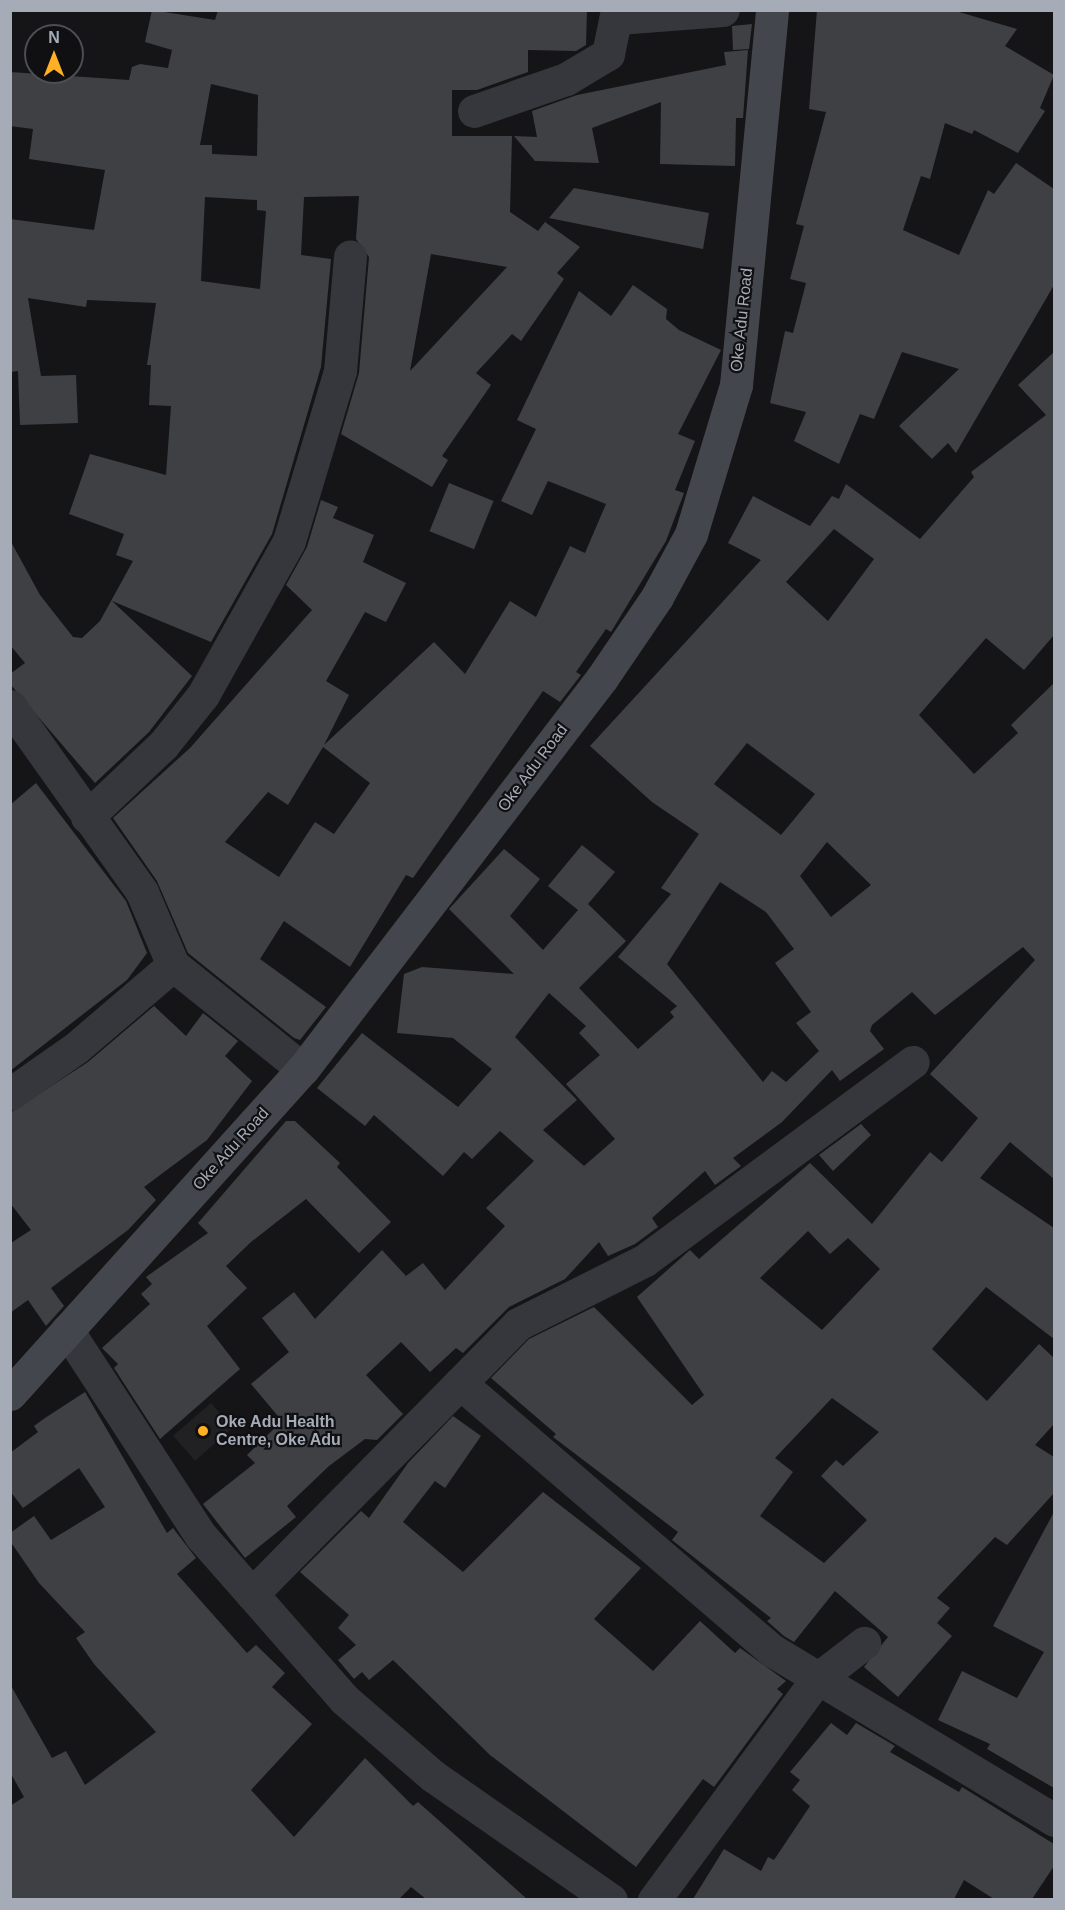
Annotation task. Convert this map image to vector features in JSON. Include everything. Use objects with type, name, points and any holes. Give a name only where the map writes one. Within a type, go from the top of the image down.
[{"type":"street","points":[[474,111],[566,79],[608,54],[617,14],[723,10]]},
{"type":"street","name":"Oke Adu Road","points":[[10,1394],[303,1069],[602,678],[657,597],[691,534],[736,385],[772,10]]},
{"type":"street","points":[[87,817],[163,746],[203,695],[289,541],[340,371],[350,256]]},
{"type":"street","points":[[10,706],[142,892],[173,965],[303,1069]]},
{"type":"street","points":[[10,1094],[77,1047],[173,965]]},
{"type":"street","points":[[252,1594],[518,1324],[645,1260],[913,1062]]},
{"type":"street","points":[[67,1330],[201,1536],[344,1699],[433,1776],[611,1899]]},
{"type":"street","points":[[460,1383],[773,1651],[816,1680],[1054,1820]]},
{"type":"street","points":[[654,1899],[816,1680],[864,1643]]},
{"type":"shaded area","name":"Oke Adu Health Centre, Oke Adu","points":[[211,1403],[233,1428],[195,1461],[173,1436]]},
{"type":"building","points":[[152,10],[215,20],[218,10],[587,10],[586,45],[576,51],[528,50],[528,72],[477,90],[452,90],[452,136],[512,136],[510,212],[538,231],[545,222],[580,247],[557,273],[564,279],[521,341],[512,334],[476,373],[491,385],[442,456],[448,460],[432,487],[341,434],[359,373],[369,257],[356,239],[359,196],[304,197],[301,255],[331,259],[321,367],[272,534],[211,642],[112,601],[192,676],[149,732],[95,783],[10,684],[10,674],[25,663],[10,645],[10,540],[40,595],[73,637],[82,638],[100,621],[133,561],[116,555],[124,534],[69,514],[90,454],[166,475],[171,406],[149,405],[151,365],[147,365],[156,303],[87,300],[86,307],[28,298],[41,376],[76,375],[78,423],[20,425],[18,371],[10,372],[10,219],[94,230],[105,170],[29,159],[33,129],[10,126],[10,72],[24,73],[24,84],[84,84],[84,77],[129,80],[132,67],[140,64],[168,68],[172,50],[145,42]],"holes":[[[211,84],[258,95],[257,156],[212,154],[212,145],[200,145]],[[205,197],[257,200],[257,210],[266,211],[260,289],[201,281]],[[431,254],[507,267],[410,371]]]},
{"type":"building","points":[[817,10],[952,10],[1017,29],[1005,46],[1054,75],[1040,108],[1045,111],[1018,153],[974,130],[972,134],[945,123],[930,179],[921,176],[903,230],[959,255],[988,190],[994,194],[1016,163],[1054,189],[1054,285],[956,453],[948,443],[932,459],[899,426],[959,369],[902,352],[874,419],[860,414],[839,464],[794,441],[806,412],[770,403],[785,331],[793,333],[806,283],[790,279],[804,226],[796,224],[826,112],[809,109]]},
{"type":"building","points":[[752,24],[749,49],[733,50],[732,26]]},
{"type":"building","points":[[748,50],[743,118],[736,118],[735,166],[660,164],[661,102],[592,128],[599,163],[535,161],[514,136],[537,137],[532,111],[577,95],[726,65],[724,52]]},
{"type":"building","points":[[574,188],[709,213],[703,249],[549,218]]},
{"type":"building","points":[[633,285],[667,309],[666,319],[679,330],[721,350],[678,434],[695,441],[675,490],[684,493],[666,541],[611,632],[606,629],[576,672],[581,675],[560,702],[543,691],[413,878],[406,875],[350,967],[284,921],[260,959],[326,1007],[300,1040],[294,1038],[188,953],[157,881],[113,818],[190,748],[312,610],[286,585],[307,547],[321,500],[338,507],[333,518],[374,535],[363,562],[406,583],[386,622],[365,612],[326,681],[349,695],[324,745],[434,642],[465,674],[510,601],[536,617],[570,546],[585,553],[606,504],[548,481],[532,515],[501,501],[536,429],[517,420],[579,291],[611,316]],"holes":[[[323,747],[370,783],[334,834],[315,822],[279,877],[225,842],[268,792],[288,805]]]},
{"type":"building","points":[[1054,352],[1054,635],[1024,670],[986,638],[919,715],[974,774],[1018,733],[1011,725],[1054,683],[1054,1179],[1010,1142],[980,1178],[1054,1228],[1054,1339],[986,1287],[932,1349],[987,1401],[1039,1344],[1054,1358],[1054,1424],[1035,1445],[1054,1457],[1054,1493],[1007,1545],[995,1537],[937,1598],[950,1608],[937,1623],[952,1636],[898,1697],[864,1667],[888,1637],[835,1591],[794,1642],[784,1636],[767,1621],[771,1618],[672,1540],[678,1532],[553,1437],[556,1434],[491,1378],[529,1339],[594,1307],[692,1405],[704,1395],[637,1297],[690,1250],[699,1259],[810,1163],[872,1224],[930,1152],[942,1162],[978,1118],[930,1074],[1035,960],[1023,947],[935,1015],[912,992],[872,1025],[870,1031],[884,1049],[840,1081],[832,1070],[782,1122],[733,1158],[741,1166],[715,1185],[705,1171],[652,1218],[658,1227],[635,1244],[608,1256],[599,1242],[565,1279],[509,1307],[463,1353],[456,1348],[430,1372],[401,1342],[366,1375],[403,1414],[377,1440],[365,1439],[329,1466],[287,1506],[296,1517],[245,1558],[203,1504],[255,1463],[247,1455],[282,1421],[251,1384],[289,1352],[262,1318],[294,1292],[315,1319],[382,1250],[406,1276],[423,1263],[445,1290],[505,1226],[486,1208],[534,1161],[500,1131],[472,1159],[464,1152],[443,1176],[374,1115],[365,1126],[317,1088],[362,1033],[458,1107],[492,1069],[453,1038],[397,1033],[404,974],[422,967],[514,974],[449,909],[504,849],[540,879],[510,916],[543,950],[578,910],[548,886],[582,845],[615,872],[588,904],[626,941],[579,988],[638,1049],[674,1017],[670,1012],[677,1006],[618,957],[671,894],[661,888],[699,834],[652,802],[590,746],[761,560],[728,543],[753,496],[810,526],[832,496],[839,499],[846,484],[920,539],[974,477],[971,472],[1046,415],[1018,385]],"holes":[[[834,529],[874,559],[828,621],[786,582]],[[747,743],[815,794],[781,835],[714,784]],[[827,842],[871,885],[831,917],[800,876]],[[720,882],[766,912],[794,949],[775,963],[811,1012],[796,1023],[819,1051],[786,1082],[772,1071],[763,1082],[667,964]],[[549,993],[586,1026],[579,1033],[600,1055],[566,1084],[615,1139],[584,1166],[543,1130],[577,1100],[515,1037]],[[808,1231],[830,1254],[848,1238],[880,1269],[822,1330],[760,1278]],[[832,1398],[879,1432],[843,1466],[836,1460],[821,1476],[867,1520],[824,1563],[760,1516],[793,1472],[775,1458]]]},
{"type":"building","points":[[449,483],[494,501],[474,549],[430,531]]},
{"type":"building","points":[[36,783],[126,901],[147,953],[127,980],[10,1071],[10,805]]},
{"type":"building","points":[[154,1006],[186,1036],[203,1013],[238,1041],[225,1056],[252,1081],[207,1140],[144,1187],[156,1200],[128,1230],[51,1288],[64,1306],[46,1326],[28,1300],[10,1313],[11,1243],[31,1230],[10,1203],[10,1113],[88,1062]]},
{"type":"building","points":[[286,1121],[295,1121],[340,1163],[337,1167],[391,1222],[359,1253],[306,1199],[251,1242],[226,1266],[247,1288],[207,1326],[240,1369],[160,1439],[114,1368],[118,1364],[102,1348],[150,1304],[141,1294],[152,1284],[146,1277],[208,1233],[198,1223]]},
{"type":"building","points":[[861,1124],[871,1135],[833,1171],[819,1155]]},
{"type":"building","points":[[85,1392],[167,1533],[173,1528],[196,1558],[177,1574],[247,1653],[256,1645],[285,1673],[272,1687],[312,1724],[251,1790],[294,1837],[365,1758],[413,1806],[418,1802],[527,1899],[426,1899],[411,1887],[399,1899],[10,1899],[10,1806],[24,1797],[10,1772],[10,1684],[52,1758],[66,1751],[85,1785],[156,1732],[94,1664],[76,1638],[85,1632],[39,1583],[10,1541],[10,1533],[34,1516],[51,1540],[105,1507],[79,1468],[23,1508],[10,1491],[10,1453],[38,1432],[34,1426]]},
{"type":"building","points":[[453,1416],[481,1436],[445,1488],[435,1481],[403,1522],[463,1572],[543,1492],[641,1568],[594,1619],[653,1671],[700,1621],[735,1653],[740,1648],[786,1681],[777,1689],[783,1694],[714,1787],[703,1779],[636,1867],[490,1755],[393,1660],[369,1680],[362,1672],[354,1679],[338,1660],[356,1645],[338,1628],[349,1615],[300,1572],[361,1511],[369,1518],[408,1463]]},
{"type":"building","points":[[1054,1512],[1054,1788],[987,1749],[990,1744],[938,1720],[962,1671],[1017,1698],[1044,1652],[993,1626]]},
{"type":"building","points":[[831,1723],[847,1735],[856,1723],[895,1746],[890,1752],[959,1792],[962,1787],[1054,1844],[1054,1866],[1032,1899],[994,1899],[964,1880],[954,1899],[693,1899],[724,1849],[761,1871],[768,1857],[774,1860],[810,1806],[792,1790],[800,1780],[790,1772]]},
{"type":"place","name":"Oke Adu Health Centre, Oke Adu","points":[[203,1431]]}]
